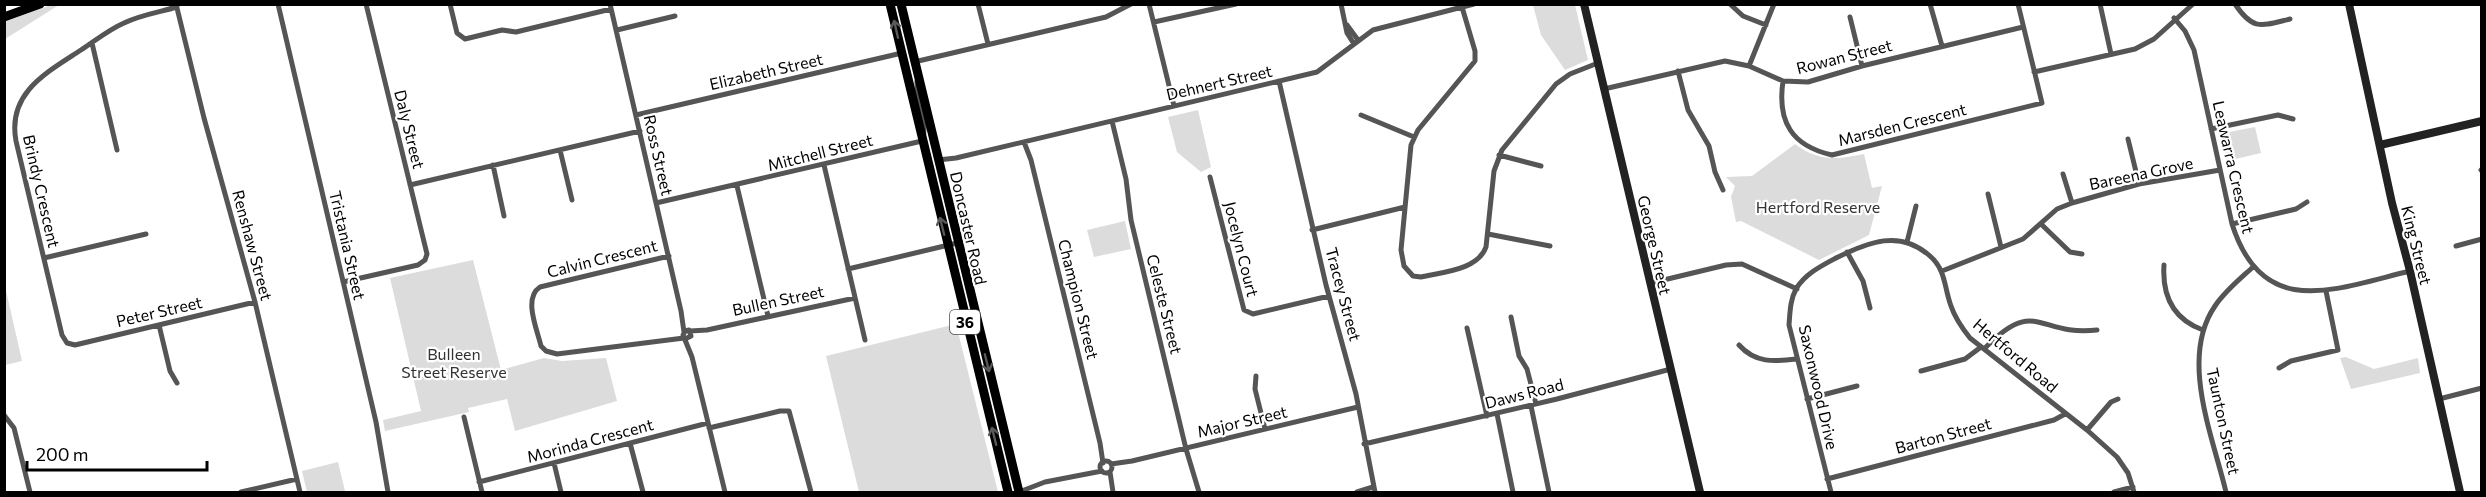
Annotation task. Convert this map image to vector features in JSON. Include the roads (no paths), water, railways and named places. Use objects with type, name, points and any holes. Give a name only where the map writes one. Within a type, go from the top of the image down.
[{"type":"main road","points":[[4,17],[40,4]]},
{"type":"main road","name":"Doncaster Road","points":[[890,4],[1008,492]]},
{"type":"main road","name":"Doncaster Road","points":[[901,4],[1018,492]]},
{"type":"main road","name":"King Street","points":[[2349,4],[2392,203],[2410,271],[2460,492]]},
{"type":"main road","name":"George Street","points":[[1586,5],[1598,65],[1700,492]]},
{"type":"main road","points":[[2380,146],[2481,121]]},
{"type":"street","name":"Tristania Street","points":[[278,4],[378,429],[388,492]]},
{"type":"street","name":"Daly Street","points":[[343,282],[418,265],[425,260],[426,250],[366,4]]},
{"type":"street","points":[[450,4],[461,39],[502,30],[516,32],[611,7]]},
{"type":"street","points":[[978,4],[988,44]]},
{"type":"street","points":[[1150,4],[1174,106]]},
{"type":"street","points":[[1154,24],[1236,4]]},
{"type":"street","points":[[1341,4],[1345,21],[1356,42]]},
{"type":"street","name":"Dehnert Street","points":[[938,161],[1319,71],[1375,29],[1474,4]]},
{"type":"street","points":[[1730,4],[1743,16],[1766,25]]},
{"type":"street","points":[[1749,66],[1774,4]]},
{"type":"street","points":[[1930,4],[1941,46]]},
{"type":"street","points":[[2018,4],[2034,72],[2135,49],[2154,39],[2193,4]]},
{"type":"street","points":[[2100,4],[2112,54]]},
{"type":"street","points":[[2235,4],[2245,20],[2253,25],[2290,19]]},
{"type":"street","points":[[915,62],[1106,17],[1131,5]]},
{"type":"street","name":"Ross Street","points":[[611,7],[725,492]]},
{"type":"street","points":[[1464,7],[1476,54],[1473,64],[1414,137],[1405,207],[1403,261],[1408,272],[1415,277],[1475,262],[1485,250],[1494,171],[1499,155],[1552,88],[1565,77],[1598,65]]},
{"type":"street","name":"Brindy Crescent","points":[[69,344],[62,335],[16,141],[15,112],[24,93],[38,78],[123,23],[177,8]]},
{"type":"street","name":"Renshaw Street","points":[[177,8],[204,118],[255,302],[300,492]]},
{"type":"street","points":[[617,30],[675,16]]},
{"type":"street","points":[[1850,17],[1862,66]]},
{"type":"street","name":"Leawarra Crescent","points":[[2175,18],[2185,31],[2194,50],[2232,224],[2240,249],[2253,267],[2284,287],[2305,292],[2326,291],[2410,271]]},
{"type":"street","name":"Rowan Street","points":[[1604,89],[1725,61],[1749,66],[1783,81],[1808,82],[1862,66],[2023,27]]},
{"type":"street","points":[[92,43],[117,150]]},
{"type":"street","name":"Elizabeth Street","points":[[636,115],[902,53]]},
{"type":"street","points":[[1678,71],[1688,110],[1709,146],[1715,172],[1723,190]]},
{"type":"street","name":"Marsden Crescent","points":[[1783,81],[1781,105],[1793,136],[1811,149],[1833,155],[2042,103],[2034,72]]},
{"type":"street","points":[[917,73],[916,93],[925,128],[923,146],[938,161]]},
{"type":"street","name":"Tracey Street","points":[[1277,82],[1312,230],[1344,343],[1374,490]]},
{"type":"street","points":[[1361,115],[1414,137]]},
{"type":"street","points":[[2211,129],[2278,115],[2294,118]]},
{"type":"street","name":"Celeste Street","points":[[1112,121],[1126,179],[1131,220],[1186,449],[1200,492]]},
{"type":"street","points":[[410,185],[640,131]]},
{"type":"street","points":[[2128,138],[2139,184]]},
{"type":"street","name":"Champion Street","points":[[1026,141],[1112,491]]},
{"type":"street","name":"Mitchell Street","points":[[656,203],[824,165],[923,146]]},
{"type":"street","points":[[560,150],[572,200]]},
{"type":"street","points":[[1499,155],[1541,166]]},
{"type":"street","points":[[493,165],[504,216]]},
{"type":"street","points":[[824,165],[865,340]]},
{"type":"street","name":"Bareena Grove","points":[[1942,271],[2023,239],[2057,209],[2072,203],[2139,184],[2220,170]]},
{"type":"street","points":[[2063,174],[2072,203]]},
{"type":"street","name":"Jocelyn Court","points":[[1210,177],[1244,310],[1253,314],[1329,296]]},
{"type":"street","points":[[737,186],[768,315]]},
{"type":"street","points":[[1988,194],[2001,247]]},
{"type":"street","points":[[2232,224],[2296,209],[2307,202]]},
{"type":"street","points":[[1907,242],[1916,206]]},
{"type":"street","points":[[1312,230],[1405,207]]},
{"type":"street","points":[[2041,224],[2070,252],[2082,254]]},
{"type":"street","points":[[44,258],[146,234]]},
{"type":"street","points":[[1488,234],[1550,246]]},
{"type":"street","points":[[1651,283],[1726,265],[1742,264],[1797,289],[1815,269],[1847,252],[1882,239],[1907,242],[1932,257],[1942,271]]},
{"type":"street","points":[[2456,246],[2481,239]]},
{"type":"street","points":[[848,269],[957,243]]},
{"type":"street","points":[[1847,252],[1863,281],[1870,308]]},
{"type":"street","name":"Calvin Crescent","points":[[546,351],[541,346],[531,299],[534,291],[669,256]]},
{"type":"street","points":[[2164,265],[2163,281],[2176,314],[2188,324],[2203,330]]},
{"type":"street","name":"Taunton Street","points":[[2226,492],[2198,364],[2203,330],[2214,307],[2253,267]]},
{"type":"street","name":"Hertford Road","points":[[1942,271],[1950,304],[1959,324],[1983,348],[2087,430],[2117,458],[2128,473],[2134,490]]},
{"type":"street","name":"Saxonwood Drive","points":[[1797,289],[1791,304],[1789,325],[1831,492]]},
{"type":"street","points":[[2279,368],[2290,360],[2338,350],[2326,291]]},
{"type":"street","name":"Bullen Street","points":[[546,351],[557,354],[665,339],[855,298]]},
{"type":"street","name":"Peter Street","points":[[69,344],[78,344],[255,302]]},
{"type":"street","points":[[1510,317],[1519,356],[1527,369],[1549,492]]},
{"type":"street","points":[[1922,371],[1965,359],[1983,348],[2004,328],[2029,320],[2077,332],[2097,330]]},
{"type":"street","points":[[159,325],[170,371],[177,383]]},
{"type":"street","points":[[1467,328],[1487,416]]},
{"type":"street","points":[[1739,345],[1748,355],[1761,360],[1797,358]]},
{"type":"street","name":"Daws Road","points":[[1364,446],[1671,369]]},
{"type":"street","points":[[1256,376],[1255,389],[1265,429]]},
{"type":"street","points":[[1807,399],[1857,386]]},
{"type":"street","points":[[2439,399],[2481,388]]},
{"type":"street","points":[[2087,430],[2111,402],[2118,399]]},
{"type":"street","name":"Major Street","points":[[1018,492],[1106,467],[1358,407]]},
{"type":"street","name":"Morinda Crescent","points":[[479,482],[630,443],[789,411],[811,492]]},
{"type":"street","points":[[1497,414],[1513,492]]},
{"type":"street","name":"Barton Street","points":[[1827,479],[2054,420],[2065,414]]},
{"type":"street","points":[[4,415],[14,428],[30,492]]},
{"type":"street","points":[[464,417],[482,492]]},
{"type":"street","points":[[630,443],[643,492]]},
{"type":"street","points":[[554,463],[561,492]]},
{"type":"street","points":[[241,492],[297,479]]},
{"type":"street","points":[[1357,492],[1374,490]]},
{"type":"street","points":[[1366,492],[1374,490]]},
{"type":"street","points":[[2114,492],[2134,490]]},
{"type":"park label","name":"Hertford Reserve","points":[[1818,206]]},
{"type":"park label","name":"Bulleen Street Reserve","points":[[454,362]]}]
